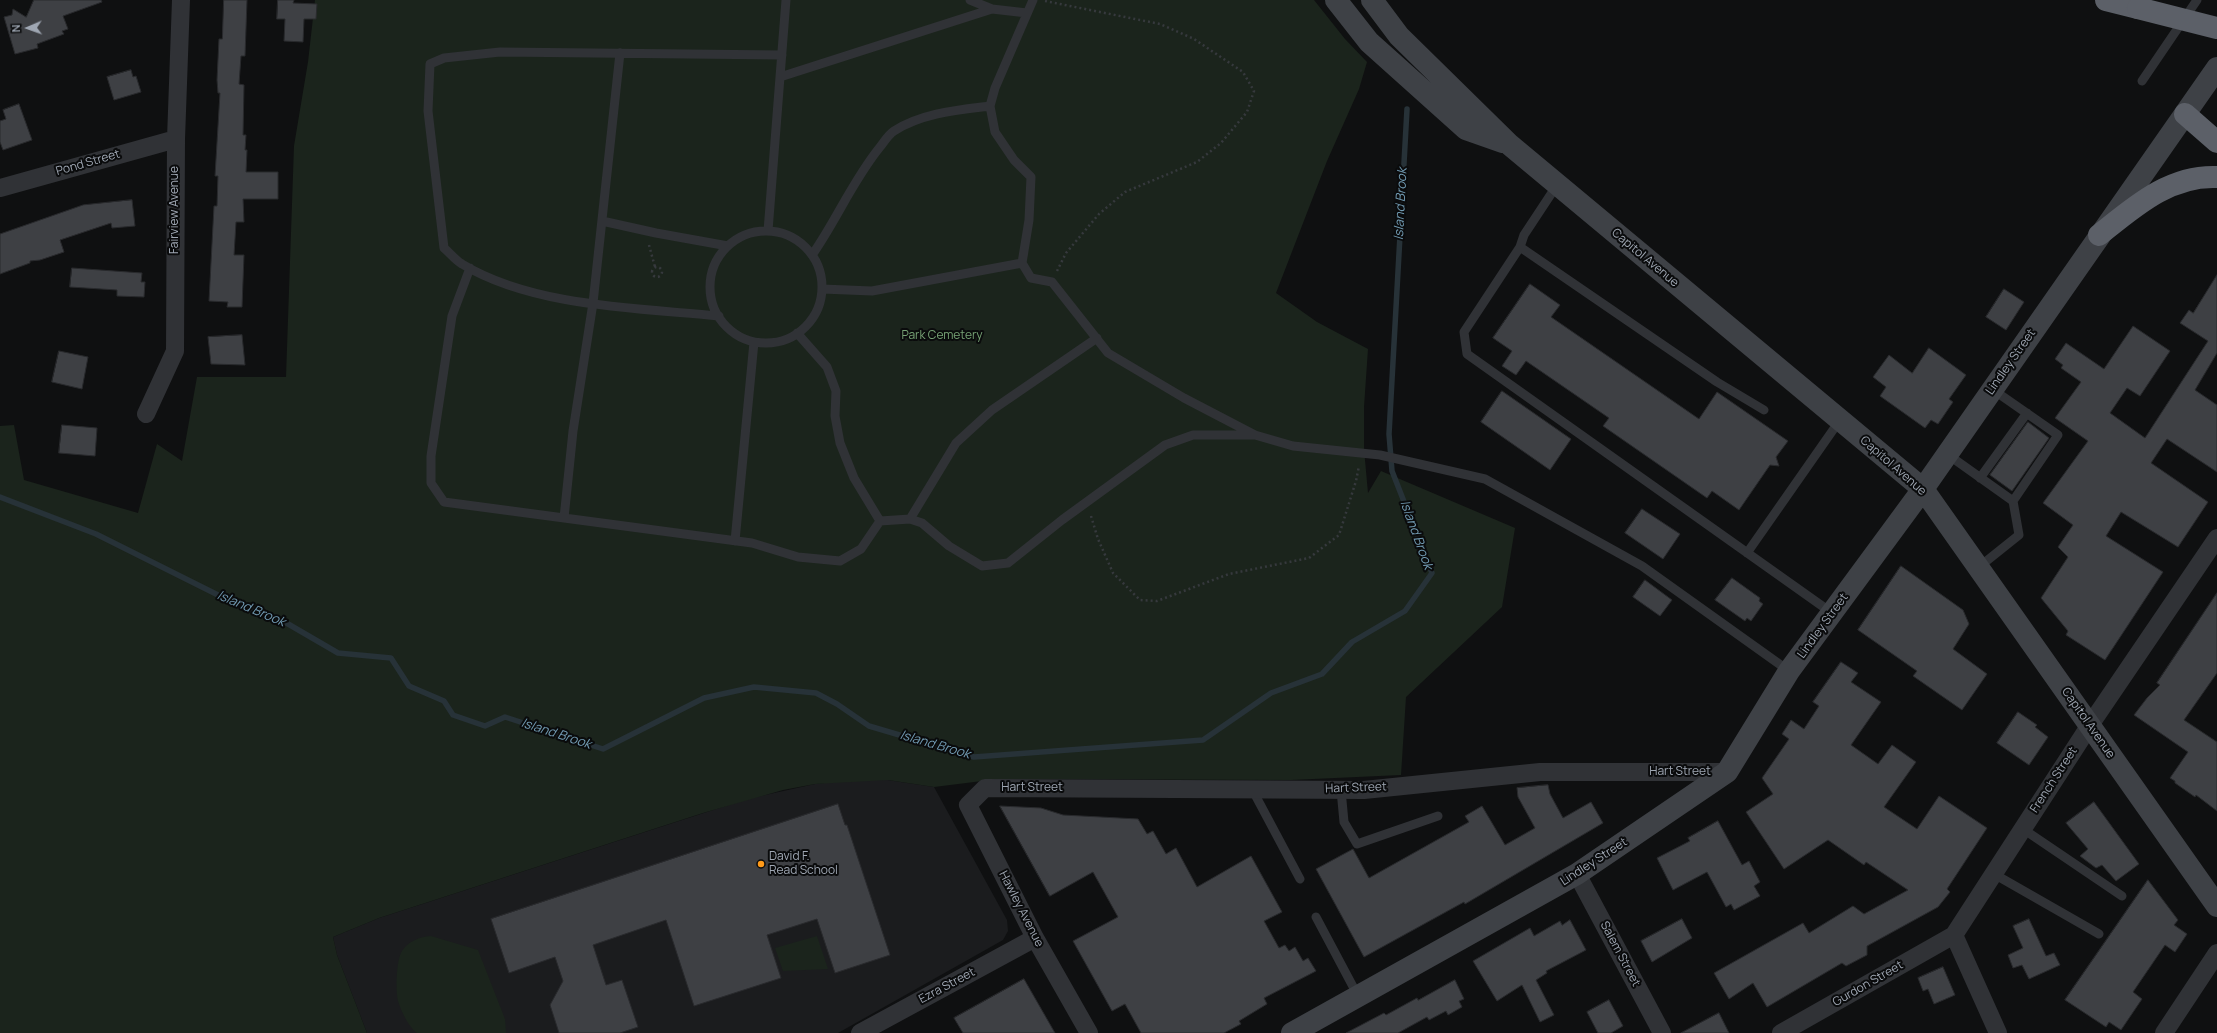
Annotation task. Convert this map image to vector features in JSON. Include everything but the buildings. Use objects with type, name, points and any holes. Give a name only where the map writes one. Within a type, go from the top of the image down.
[{"type":"highway","points":[[2106,0],[2217,28]]},
{"type":"highway","points":[[2186,114],[2217,142]]},
{"type":"highway","points":[[2099,235],[2140,203],[2168,186],[2197,178],[2217,177]]},
{"type":"main road","name":"Capitol Avenue","points":[[1336,0],[1369,42],[1466,129],[1510,145]]},
{"type":"main road","name":"Capitol Avenue","points":[[1372,0],[1399,36],[1510,145],[1923,489],[2217,906]]},
{"type":"main road","name":"Lindley Street","points":[[1292,1033],[1577,874],[1727,772],[1789,671],[1923,489],[2217,68]]},
{"type":"street","name":"Fairview Avenue","points":[[146,414],[175,351],[176,139],[181,0]]},
{"type":"street","name":"Pond Street","points":[[0,188],[176,139]]},
{"type":"street","name":"French Street","points":[[1954,935],[2090,725],[2217,538]]},
{"type":"street","name":"Hart Street","points":[[985,788],[1364,790],[1540,772],[1727,772]]},
{"type":"street","name":"Hawley Avenue","points":[[985,788],[968,806],[1035,938],[1089,1033]]},
{"type":"street","name":"Salem Street","points":[[1577,874],[1662,1033]]},
{"type":"street","name":"Gurdon Street","points":[[1781,1033],[1954,935]]},
{"type":"street","points":[[1954,935],[1998,1033]]},
{"type":"street","name":"Ezra Street","points":[[860,1033],[1035,938]]},
{"type":"street","points":[[2164,1033],[2217,953]]},
{"type":"lane","points":[[768,231],[786,0]]},
{"type":"lane","points":[[970,0],[992,9],[1027,13]]},
{"type":"lane","points":[[1033,0],[994,88],[990,106],[996,132],[1014,160],[1031,177],[1028,220],[1022,263],[1031,278],[1052,282],[1108,353],[1184,398],[1255,435],[1293,446],[1361,453],[1402,460],[1485,479],[1492,482],[1642,566],[1789,671]]},
{"type":"lane","points":[[2142,82],[2197,0]]},
{"type":"lane","points":[[780,77],[992,9]]},
{"type":"lane","points":[[719,316],[593,303],[512,287],[461,264],[444,248],[428,111],[430,64],[444,58],[500,52],[782,55]]},
{"type":"lane","points":[[564,518],[573,431],[593,303],[620,53]]},
{"type":"lane","points":[[812,255],[827,233],[867,163],[893,132],[922,118],[963,109],[990,106]]},
{"type":"lane","points":[[1557,184],[1524,235],[1520,247],[1464,332],[1467,354],[1832,613]]},
{"type":"lane","points":[[602,221],[644,231],[728,246]]},
{"type":"lane","points":[[768,231],[788,234],[807,248],[819,267],[822,289],[817,311],[804,330],[784,341],[764,344],[743,339],[726,328],[719,316],[714,311],[709,291],[712,270],[723,250],[728,246],[742,236],[768,231]]},
{"type":"lane","points":[[1520,247],[1717,382],[1764,410]]},
{"type":"lane","points":[[822,289],[872,291],[1022,263]]},
{"type":"lane","points":[[470,268],[452,316],[431,456],[431,483],[444,502],[752,543],[798,557],[840,561],[861,549],[880,521]]},
{"type":"lane","points":[[797,333],[827,367],[836,391],[835,416],[840,443],[854,478],[880,521]]},
{"type":"lane","points":[[910,519],[956,443],[992,410],[1097,338]]},
{"type":"lane","points":[[735,541],[754,342]]},
{"type":"lane","points":[[1978,567],[2019,535],[2013,501],[2058,434],[1992,389]]},
{"type":"lane","points":[[1980,478],[2027,414]]},
{"type":"lane","points":[[1747,553],[1840,420]]},
{"type":"lane","points":[[880,521],[910,519],[922,523],[949,546],[982,566],[1008,563],[1087,502],[1165,445],[1193,435],[1255,435]]},
{"type":"lane","points":[[1947,454],[2013,501]]},
{"type":"lane","points":[[1252,789],[1300,879]]},
{"type":"lane","points":[[1341,790],[1344,822],[1357,844],[1438,816]]},
{"type":"lane","points":[[2023,829],[2122,896]]},
{"type":"lane","points":[[1994,874],[2099,934]]},
{"type":"lane","points":[[1316,917],[1358,996]]},
{"type":"path","points":[[1039,0],[1160,24],[1194,39],[1243,72],[1254,91],[1247,112],[1221,143],[1198,162],[1125,192],[1098,214],[1066,252],[1052,282]]},
{"type":"path","points":[[644,231],[656,267],[660,268],[662,272],[657,277],[652,274],[652,270],[656,267]]},
{"type":"path","points":[[1087,502],[1098,539],[1113,573],[1140,600],[1157,601],[1229,574],[1309,558],[1339,535],[1356,481],[1361,453]]},
{"type":"shaded area","name":"David F. Read School","points":[[852,780],[888,780],[934,787],[1007,920],[1008,931],[1003,940],[838,1033],[367,1033],[337,955],[333,937],[379,918],[747,799],[815,784]]},
{"type":"green space","name":"Park Cemetery","points":[[315,0],[1314,0],[1345,39],[1367,62],[1359,89],[1327,161],[1276,293],[1317,322],[1368,349],[1364,407],[1364,449],[1368,493],[1381,471],[1515,528],[1502,607],[1406,697],[1401,775],[1291,780],[998,779],[934,787],[888,780],[815,784],[783,790],[703,813],[379,918],[333,937],[337,955],[367,1033],[0,1033],[0,426],[14,425],[24,480],[138,513],[157,444],[182,461],[197,377],[286,377],[294,146],[308,62]]},
{"type":"green space","points":[[431,936],[478,950],[505,1019],[506,1033],[417,1033],[411,1027],[400,1008],[398,999],[398,962],[402,951],[411,942],[422,937]]},
{"type":"green space","points":[[817,936],[828,969],[783,971],[775,948]]},
{"type":"waterway","name":"Island Brook","points":[[0,497],[96,534],[230,601],[283,621],[338,653],[391,658],[409,686],[444,701],[453,715],[485,726],[505,717],[603,749],[704,698],[754,687],[816,693],[837,704],[869,726],[974,757],[1203,740],[1271,693],[1322,674],[1352,642],[1405,611],[1432,573],[1392,471],[1389,434],[1407,109]]},
{"type":"place","name":"David F. Read School","points":[[761,864]]}]
